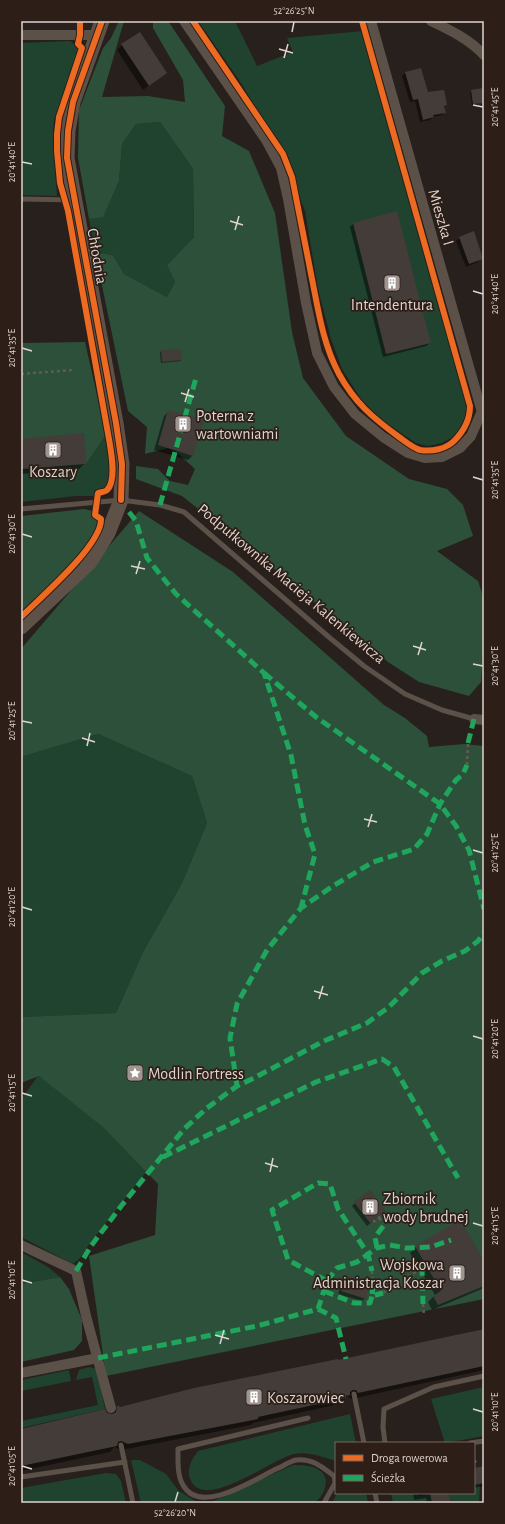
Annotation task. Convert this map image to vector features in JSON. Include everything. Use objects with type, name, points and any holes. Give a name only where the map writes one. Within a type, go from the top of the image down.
[{"type":"street","name":"Chłodnia","points":[[21,627],[90,562],[108,533],[121,500],[122,464],[116,423],[67,158],[68,130],[73,102],[102,21]]},
{"type":"street","points":[[184,21],[266,140],[281,168],[288,199],[306,303],[317,353],[334,387],[355,414],[383,437],[408,453],[425,458],[442,457],[460,448],[471,436],[483,415]]},
{"type":"street","name":"Mieszka I","points":[[371,21],[483,415]]},
{"type":"street","points":[[431,21],[451,30],[475,45],[484,55]]},
{"type":"street","points":[[21,35],[96,36]]},
{"type":"street","points":[[21,1245],[76,1271],[86,1316],[111,1408]]},
{"type":"street","points":[[21,1374],[98,1358]]},
{"type":"lane","points":[[21,199],[75,200]]},
{"type":"lane","name":"Podpułkownika Macieja Kalenkiewicza","points":[[21,509],[121,500],[160,505],[184,512],[364,666],[405,694],[442,710],[479,720]]},
{"type":"lane","points":[[385,1442],[383,1427],[384,1409],[434,1387],[484,1376]]},
{"type":"lane","points":[[354,1394],[364,1442]]},
{"type":"lane","points":[[308,1418],[178,1449],[178,1469],[183,1485],[193,1496],[206,1498],[225,1494],[295,1460],[316,1462],[335,1476],[335,1483],[324,1503]]},
{"type":"lane","points":[[121,1445],[134,1503]]},
{"type":"lane","points":[[21,1477],[125,1462]]},
{"type":"path","points":[[21,374],[72,370]]},
{"type":"path","points":[[467,765],[468,743]]},
{"type":"path","points":[[373,1222],[384,1214]]},
{"type":"path","points":[[379,1218],[383,1223]]},
{"type":"path","points":[[383,1293],[420,1269]]},
{"type":"path","points":[[372,1271],[373,1284]]},
{"type":"path","points":[[423,1304],[424,1314]]},
{"type":"green space","points":[[119,21],[124,21],[102,97],[148,96],[185,102],[183,80],[153,28],[153,21],[168,21],[225,106],[222,136],[249,151],[275,213],[292,332],[303,378],[346,436],[409,479],[447,489],[463,505],[473,536],[437,551],[478,581],[484,599],[484,638],[481,682],[469,696],[419,682],[388,662],[182,496],[136,479],[136,466],[158,469],[170,481],[188,485],[195,469],[171,447],[145,454],[147,427],[128,411],[95,252],[113,255],[124,274],[167,297],[175,282],[167,265],[194,237],[193,169],[160,122],[136,124],[122,144],[119,181],[103,217],[89,219],[78,158],[79,110],[103,48],[111,38]]},
{"type":"green space","points":[[198,21],[235,21],[257,66],[293,52],[287,38],[363,31],[467,394],[468,413],[455,436],[442,443],[428,446],[416,443],[377,416],[361,399],[342,369],[331,339],[318,289],[305,211],[284,155],[241,83]]},
{"type":"green space","points":[[70,41],[80,49],[63,103],[54,119],[53,136],[57,196],[21,195],[21,43]]},
{"type":"green space","points":[[160,122],[193,169],[194,237],[167,265],[175,282],[167,297],[124,274],[113,255],[95,252],[89,219],[103,216],[119,181],[122,144],[136,124]]},
{"type":"green space","points":[[85,342],[106,435],[86,464],[21,469],[21,343]]},
{"type":"green space","points":[[106,435],[110,460],[109,479],[106,487],[94,491],[95,496],[76,496],[21,502],[21,469],[86,464]]},
{"type":"green space","points":[[84,509],[93,511],[92,516],[99,519],[100,522],[87,546],[63,573],[21,612],[21,516]]},
{"type":"green space","points":[[139,511],[233,572],[384,705],[405,718],[427,736],[429,747],[464,744],[484,746],[484,1299],[106,1376],[89,1256],[155,1235],[158,1184],[103,1127],[39,1076],[21,1083],[21,1017],[116,1013],[143,952],[182,883],[207,823],[192,776],[98,734],[21,757],[21,649]]},
{"type":"green space","points":[[98,734],[192,776],[207,823],[182,883],[143,952],[116,1013],[21,1017],[21,757]]},
{"type":"green space","points":[[38,1076],[174,1137],[90,1243],[80,1258],[73,1264],[21,1237],[21,1099]]},
{"type":"green space","points":[[21,1252],[48,1267],[60,1277],[21,1284]]},
{"type":"green space","points":[[60,1277],[69,1289],[82,1320],[82,1341],[74,1350],[21,1362],[21,1284]]},
{"type":"green space","points":[[89,1367],[97,1369],[105,1409],[21,1428],[21,1421],[98,1405],[92,1377],[76,1380],[79,1370]]},
{"type":"green space","points":[[69,1370],[71,1381],[21,1391],[21,1380]]},
{"type":"green space","points":[[484,1387],[484,1436],[445,1442],[431,1399]]},
{"type":"green space","points":[[350,1414],[356,1442],[335,1442],[335,1461],[310,1454],[294,1454],[242,1480],[213,1490],[202,1490],[193,1484],[190,1477],[190,1465],[198,1451]]},
{"type":"green space","points":[[131,1460],[140,1460],[166,1474],[179,1491],[197,1502],[209,1503],[141,1503]]},
{"type":"green space","points":[[293,1465],[316,1468],[323,1474],[326,1482],[324,1491],[315,1503],[209,1503]]},
{"type":"green space","points":[[106,1473],[116,1474],[121,1481],[126,1503],[21,1503],[21,1488]]},
{"type":"green space","points":[[480,1484],[479,1503],[451,1503],[449,1494],[475,1494],[475,1485]]},
{"type":"green space","points":[[336,1494],[366,1494],[368,1503],[332,1503]]},
{"type":"green space","points":[[391,1494],[418,1494],[419,1496],[430,1494],[432,1503],[393,1503]]},
{"type":"building","points":[[140,32],[167,73],[149,86],[121,44]]},
{"type":"building","points":[[421,68],[428,92],[444,90],[447,105],[444,106],[446,113],[433,115],[434,117],[423,120],[418,99],[413,100],[405,72]]},
{"type":"building","points":[[483,88],[484,103],[473,104],[471,90]]},
{"type":"building","name":"Intendentura","points":[[397,211],[431,343],[386,354],[353,223]]},
{"type":"building","points":[[474,231],[483,259],[469,264],[459,237]]},
{"type":"building","points":[[180,349],[182,360],[162,362],[161,350]]},
{"type":"building","name":"Poterna z wartowniami","points":[[168,410],[204,420],[193,456],[158,445]]},
{"type":"building","name":"Koszary","points":[[84,433],[86,464],[21,469],[21,439]]},
{"type":"building","name":"Zbiornik wody brudnej","points":[[370,1190],[386,1211],[370,1223],[354,1202]]},
{"type":"building","name":"Wojskowa Administracja Koszar","points":[[460,1220],[484,1260],[484,1286],[438,1305],[433,1296],[441,1291],[415,1246]]},
{"type":"building","points":[[345,1275],[369,1282],[366,1299],[341,1291]]},
{"type":"building","name":"Koszarowiec","points":[[484,1329],[484,1366],[358,1393],[356,1390],[353,1390],[350,1392],[350,1395],[346,1396],[346,1398],[258,1417],[258,1419],[128,1444],[121,1441],[118,1442],[117,1446],[21,1466],[21,1429],[105,1409],[107,1413],[112,1414],[116,1412],[117,1406],[120,1407],[194,1388],[338,1360]]},
{"type":"building","points":[[484,1466],[484,1483],[475,1485],[475,1468]]},
{"type":"building","points":[[430,1494],[449,1494],[451,1503],[432,1503]]},
{"type":"marked path","points":[[160,505],[196,378]]},
{"type":"marked path","points":[[129,512],[136,521],[147,558],[176,594],[264,673],[291,755],[305,825],[315,854],[301,908]]},
{"type":"marked path","points":[[264,673],[316,717],[440,804],[456,826],[469,850],[484,909]]},
{"type":"marked path","points":[[468,743],[474,719]]},
{"type":"marked path","points":[[237,1086],[230,1038],[237,1004],[267,950],[301,908],[333,886],[373,862],[414,849],[427,834],[440,804],[456,780],[463,774],[467,765]]},
{"type":"marked path","points":[[76,1271],[91,1246],[122,1205],[184,1129],[207,1108],[237,1086],[324,1041],[367,1023],[389,1007],[422,973],[442,961],[465,951],[478,941],[484,933]]},
{"type":"marked path","points":[[163,1157],[316,1082],[382,1059],[394,1067],[458,1178]]},
{"type":"marked path","points":[[327,1281],[288,1260],[272,1210],[318,1183],[330,1184],[338,1209],[368,1254],[372,1271]]},
{"type":"marked path","points":[[377,1248],[375,1237],[384,1225],[383,1223]]},
{"type":"marked path","points":[[98,1358],[257,1326],[318,1309],[327,1281],[337,1268],[357,1262],[377,1248],[390,1245],[406,1248],[431,1247],[451,1240]]},
{"type":"marked path","points":[[420,1269],[422,1268],[423,1304]]},
{"type":"marked path","points":[[373,1284],[372,1296],[383,1293]]},
{"type":"marked path","points":[[324,1291],[354,1303],[370,1303],[372,1296]]},
{"type":"marked path","points":[[318,1309],[336,1318],[346,1359]]},
{"type":"cycle path","points":[[21,617],[68,571],[92,543],[99,530],[101,519],[95,515],[98,493],[107,490],[110,486],[113,473],[110,444],[68,211],[60,183],[57,151],[59,117],[82,48],[78,44],[80,35],[80,21]]},
{"type":"cycle path","points":[[102,21],[73,102],[68,131],[67,158],[116,423],[122,464],[121,500]]},
{"type":"cycle path","points":[[193,21],[283,154],[292,177],[317,307],[329,352],[339,374],[358,402],[381,423],[415,448],[425,451],[434,450],[451,444],[458,437],[468,421],[470,406],[362,21]]},
{"type":"place","name":"Intendentura","points":[[392,283]]},
{"type":"place","name":"Poterna z wartowniami","points":[[183,424]]},
{"type":"place","name":"Koszary","points":[[53,450]]},
{"type":"place","name":"Modlin Fortress","points":[[135,1073]]},
{"type":"place","name":"Zbiornik wody brudnej","points":[[370,1207]]},
{"type":"place","name":"Wojskowa Administracja Koszar","points":[[457,1273]]},
{"type":"place","name":"Koszarowiec","points":[[254,1397]]}]
